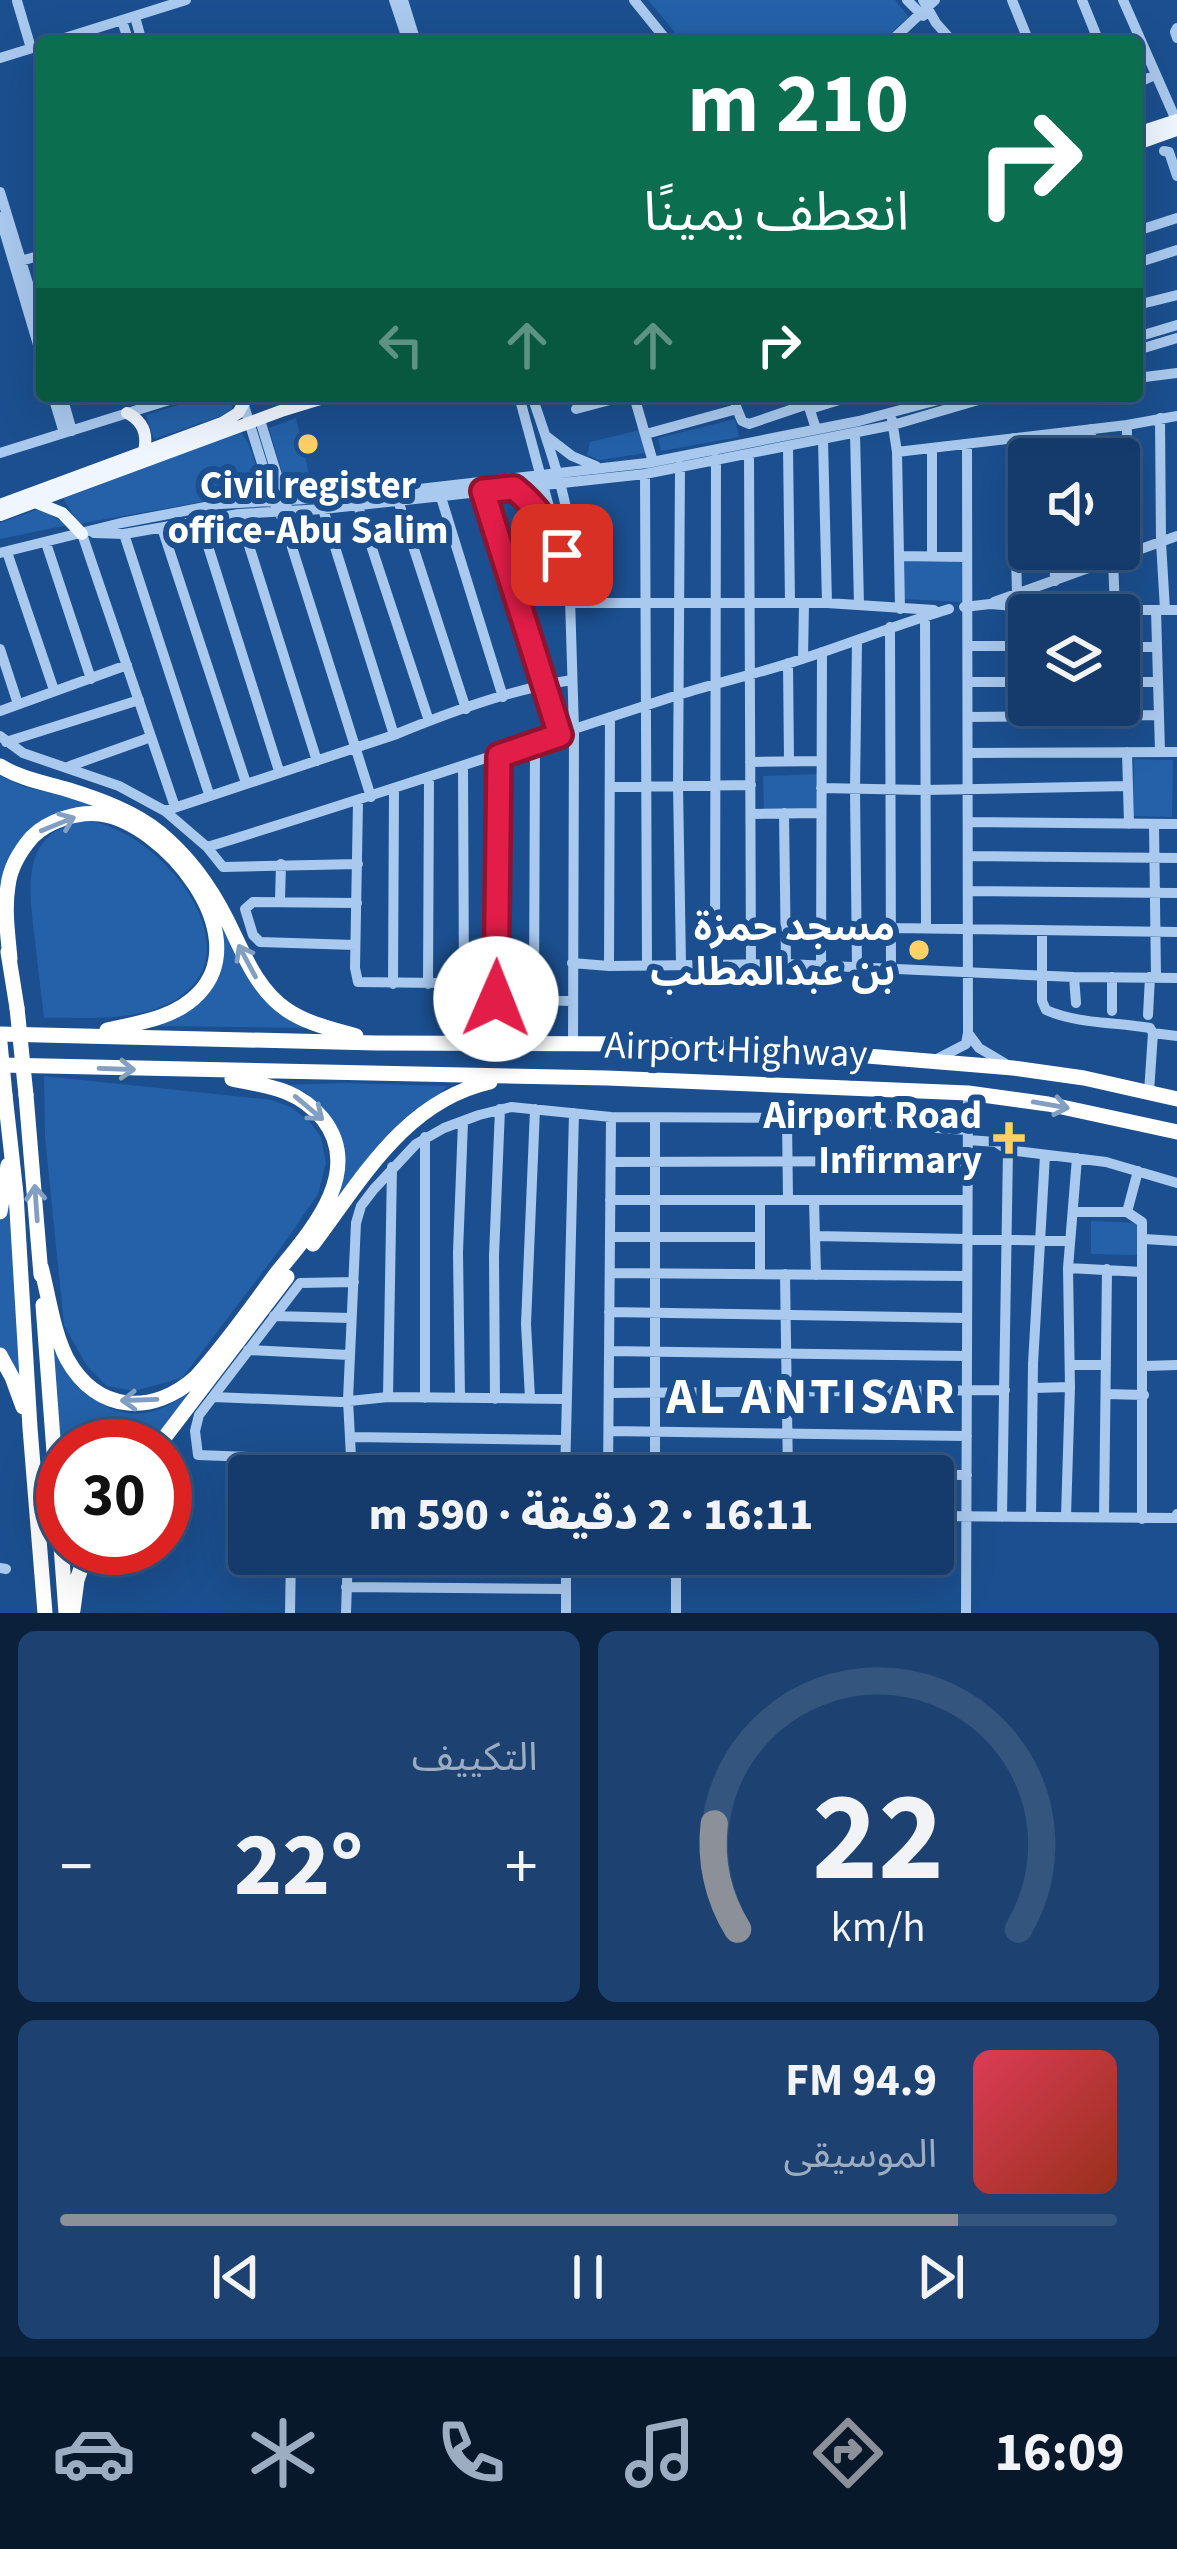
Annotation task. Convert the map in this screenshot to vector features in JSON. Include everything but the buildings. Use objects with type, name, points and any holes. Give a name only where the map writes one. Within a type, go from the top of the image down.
[{"type":"highway","points":[[0,766],[114,806],[152,827],[196,868],[255,977],[271,997],[313,1024],[376,1043]]},
{"type":"highway","points":[[69,1613],[6,909],[11,870],[27,843],[47,826],[74,816],[101,814],[140,832],[177,862],[195,884],[215,924],[218,951],[208,982],[187,1005],[83,1036]]},
{"type":"highway","points":[[0,924],[10,959]]},
{"type":"highway","points":[[0,1038],[12,1144],[45,1613]]},
{"type":"highway","name":"Airport Highway","points":[[0,1038],[651,1044],[1013,1068],[1177,1099]]},
{"type":"highway","name":"Airport Highway","points":[[0,1065],[968,1093],[1048,1104],[1177,1132]]},
{"type":"highway","points":[[41,1267],[66,1357],[92,1388],[110,1399],[147,1404],[168,1397],[208,1363],[323,1212],[337,1177],[338,1159],[328,1126],[307,1103],[268,1086],[200,1071]]},
{"type":"highway","points":[[179,1419],[402,1130],[442,1100],[515,1077]]},
{"type":"highway","points":[[0,1212],[12,1144]]},
{"type":"highway","points":[[0,1355],[30,1428]]},
{"type":"highway","points":[[69,1613],[79,1575]]},
{"type":"main road","points":[[1147,133],[1176,120]]},
{"type":"main road","points":[[1147,133],[1177,130]]},
{"type":"main road","points":[[0,505],[223,423],[243,402]]},
{"type":"main road","points":[[256,402],[281,411]]},
{"type":"main road","points":[[0,515],[305,402]]},
{"type":"main road","points":[[127,413],[141,424],[144,451]]},
{"type":"main road","points":[[34,502],[62,513],[87,533]]},
{"type":"street","points":[[72,36],[186,0]]},
{"type":"street","points":[[398,0],[410,36]]},
{"type":"street","points":[[634,0],[663,36]]},
{"type":"street","points":[[907,0],[927,5],[948,36]]},
{"type":"street","points":[[1012,0],[1027,36]]},
{"type":"street","points":[[1082,0],[1097,36]]},
{"type":"street","points":[[1123,0],[1138,36]]},
{"type":"street","points":[[0,7],[19,1],[36,44]]},
{"type":"street","points":[[896,36],[927,5]]},
{"type":"street","points":[[129,19],[129,36]]},
{"type":"street","points":[[129,19],[139,36]]},
{"type":"street","points":[[1177,28],[1177,38]]},
{"type":"street","points":[[0,58],[36,47]]},
{"type":"street","points":[[1143,47],[1176,120]]},
{"type":"street","points":[[1143,80],[1155,75]]},
{"type":"street","points":[[1163,151],[1169,152],[1177,176]]},
{"type":"street","points":[[0,192],[3,217],[36,312]]},
{"type":"street","points":[[1143,229],[1177,218]]},
{"type":"street","points":[[1143,260],[1177,250]]},
{"type":"street","points":[[18,262],[36,257]]},
{"type":"street","points":[[18,262],[36,334]]},
{"type":"street","points":[[1143,304],[1177,295]]},
{"type":"street","points":[[1143,335],[1177,325]]},
{"type":"street","points":[[1143,348],[1177,338]]},
{"type":"street","points":[[1143,378],[1177,373]]},
{"type":"street","points":[[60,402],[68,432]]},
{"type":"street","points":[[0,453],[156,402]]},
{"type":"street","points":[[248,402],[353,748],[364,799],[358,864],[358,982],[464,986],[496,999],[572,1001]]},
{"type":"street","points":[[521,402],[562,555],[569,565]]},
{"type":"street","points":[[534,402],[559,477],[573,553],[569,565],[574,730],[573,1045]]},
{"type":"street","points":[[576,410],[604,402]]},
{"type":"street","points":[[628,402],[646,434],[653,462]]},
{"type":"street","points":[[646,434],[735,402],[742,421],[749,424],[808,403],[820,435],[827,603]]},
{"type":"street","points":[[54,691],[3,553],[221,504],[282,510],[358,496],[645,474],[788,447],[820,435],[855,433],[928,402]]},
{"type":"street","points":[[559,477],[820,435],[966,402]]},
{"type":"street","points":[[1013,438],[1177,416]]},
{"type":"street","points":[[1160,418],[1166,610],[1157,647],[1160,752]]},
{"type":"street","points":[[892,419],[898,452],[899,608]]},
{"type":"street","points":[[1126,438],[1127,425]]},
{"type":"street","points":[[1091,429],[1091,438]]},
{"type":"street","points":[[855,433],[860,605]]},
{"type":"street","points":[[544,434],[572,456],[599,467]]},
{"type":"street","points":[[898,452],[1008,439]]},
{"type":"street","points":[[932,1061],[961,1048],[968,1033],[968,444]]},
{"type":"street","points":[[788,447],[790,603]]},
{"type":"street","points":[[932,448],[932,556]]},
{"type":"street","points":[[87,533],[124,534],[239,514],[483,491],[516,483],[534,449]]},
{"type":"street","points":[[749,454],[751,964]]},
{"type":"street","points":[[715,964],[716,459]]},
{"type":"street","points":[[680,466],[681,964]]},
{"type":"street","points":[[645,474],[646,965]]},
{"type":"street","points":[[516,483],[557,538]]},
{"type":"street","points":[[483,491],[560,735]]},
{"type":"street","points":[[440,494],[502,697]]},
{"type":"street","points":[[398,500],[466,709]]},
{"type":"street","points":[[358,506],[429,721]]},
{"type":"street","points":[[323,509],[394,735]]},
{"type":"street","points":[[239,514],[317,761]]},
{"type":"street","points":[[200,521],[279,771]]},
{"type":"street","points":[[162,528],[246,783]]},
{"type":"street","points":[[87,533],[171,809]]},
{"type":"street","points":[[124,534],[209,794]]},
{"type":"street","points":[[1140,550],[1177,536]]},
{"type":"street","points":[[46,543],[91,679]]},
{"type":"street","points":[[899,556],[968,557]]},
{"type":"street","points":[[1016,570],[1017,593]]},
{"type":"street","points":[[1055,570],[1055,581]]},
{"type":"street","points":[[990,604],[1085,570]]},
{"type":"street","points":[[572,603],[827,603],[949,609],[1008,606]]},
{"type":"street","points":[[802,659],[804,604]]},
{"type":"street","points":[[874,635],[881,618],[878,606]]},
{"type":"street","points":[[207,847],[949,609]]},
{"type":"street","points":[[925,616],[926,928]]},
{"type":"street","points":[[890,627],[891,968]]},
{"type":"street","points":[[856,968],[857,641]]},
{"type":"street","points":[[968,646],[1008,646]]},
{"type":"street","points":[[1140,647],[1157,647]]},
{"type":"street","points":[[0,649],[18,704]]},
{"type":"street","points":[[821,966],[822,652]]},
{"type":"street","points":[[788,663],[789,761]]},
{"type":"street","points":[[0,711],[127,665]]},
{"type":"street","points":[[171,809],[502,697],[572,680]]},
{"type":"street","points":[[968,682],[1008,682]]},
{"type":"street","points":[[1140,682],[1158,682]]},
{"type":"street","points":[[3,739],[139,700]]},
{"type":"street","points":[[968,717],[1159,715]]},
{"type":"street","points":[[609,966],[610,717]]},
{"type":"street","points":[[68,767],[152,737]]},
{"type":"street","points":[[3,739],[23,753],[171,809],[223,867],[358,864]]},
{"type":"street","points":[[534,1000],[535,743]]},
{"type":"street","points":[[1127,752],[1129,824]]},
{"type":"street","points":[[968,753],[1177,752]]},
{"type":"street","points":[[496,999],[499,756]]},
{"type":"street","points":[[751,762],[821,761]]},
{"type":"street","points":[[464,766],[464,986]]},
{"type":"street","points":[[428,984],[429,779]]},
{"type":"street","points":[[610,787],[751,785]]},
{"type":"street","points":[[820,788],[1128,786]]},
{"type":"street","points":[[393,984],[394,790]]},
{"type":"street","points":[[751,814],[821,813]]},
{"type":"street","points":[[784,814],[787,964]]},
{"type":"street","points":[[968,822],[1177,824]]},
{"type":"street","points":[[1148,1015],[1153,977],[1154,824]]},
{"type":"street","points":[[968,856],[1177,858]]},
{"type":"street","points":[[280,900],[281,864]]},
{"type":"street","points":[[968,891],[1177,893]]},
{"type":"street","points":[[356,945],[266,943],[256,939],[246,906],[280,900],[357,903]]},
{"type":"street","points":[[892,928],[1177,932]]},
{"type":"street","points":[[1042,930],[1042,1005],[1070,1020],[1150,1028],[1149,1092]]},
{"type":"street","points":[[572,963],[787,964],[1177,977]]},
{"type":"street","points":[[1074,976],[1076,1003]]},
{"type":"street","points":[[1112,977],[1112,1010]]},
{"type":"street","points":[[968,1033],[979,1048],[1013,1068]]},
{"type":"street","points":[[1153,1033],[1177,1036]]},
{"type":"street","points":[[966,1613],[968,1093]]},
{"type":"street","points":[[530,1398],[526,1324],[535,1108]]},
{"type":"street","points":[[352,1455],[349,1355],[358,1214],[392,1166],[425,1137],[463,1121],[500,1109],[535,1108],[655,1119],[787,1118],[968,1135],[1008,1150],[1106,1162],[1177,1184]]},
{"type":"street","points":[[495,1399],[500,1109]]},
{"type":"street","points":[[564,1455],[574,1113]]},
{"type":"street","points":[[608,1455],[611,1117]]},
{"type":"street","points":[[787,1118],[788,1200]]},
{"type":"street","points":[[655,1119],[655,1455]]},
{"type":"street","points":[[460,1398],[463,1121]]},
{"type":"street","points":[[424,1398],[425,1137]]},
{"type":"street","points":[[1002,1516],[1008,1150]]},
{"type":"street","points":[[1031,1517],[1033,1364],[1045,1155]]},
{"type":"street","points":[[1066,1516],[1068,1268],[1077,1157]]},
{"type":"street","points":[[610,1162],[968,1161]]},
{"type":"street","points":[[388,1397],[392,1166]]},
{"type":"street","points":[[1127,1212],[1138,1171]]},
{"type":"street","points":[[610,1200],[967,1200]]},
{"type":"street","points":[[760,1200],[760,1274]]},
{"type":"street","points":[[814,1200],[815,1275]]},
{"type":"street","points":[[1073,1212],[1127,1212],[1142,1222],[1142,1519]]},
{"type":"street","points":[[814,1236],[1070,1241]]},
{"type":"street","points":[[610,1238],[760,1237]]},
{"type":"street","points":[[1144,1239],[1177,1241]]},
{"type":"street","points":[[1068,1268],[1142,1272]]},
{"type":"street","points":[[1104,1516],[1107,1269]]},
{"type":"street","points":[[610,1273],[967,1276]]},
{"type":"street","points":[[784,1274],[788,1455]]},
{"type":"street","points":[[228,1457],[198,1455],[196,1421],[213,1397],[300,1283],[353,1282]]},
{"type":"street","points":[[610,1312],[967,1318]]},
{"type":"street","points":[[274,1316],[351,1318]]},
{"type":"street","points":[[248,1351],[349,1355]]},
{"type":"street","points":[[609,1351],[967,1356]]},
{"type":"street","points":[[1006,1365],[1033,1364]]},
{"type":"street","points":[[1070,1365],[1106,1365]]},
{"type":"street","points":[[1144,1366],[1177,1365]]},
{"type":"street","points":[[1033,1388],[1070,1387]]},
{"type":"street","points":[[609,1393],[1005,1390]]},
{"type":"street","points":[[1106,1394],[1144,1395]]},
{"type":"street","points":[[213,1397],[340,1402],[388,1397],[566,1399]]},
{"type":"street","points":[[609,1431],[967,1436]]},
{"type":"street","points":[[350,1437],[564,1439]]},
{"type":"street","points":[[954,1475],[967,1475]]},
{"type":"street","points":[[954,1516],[1142,1519],[1177,1518],[1177,1514]]},
{"type":"street","points":[[290,1575],[290,1613]]},
{"type":"street","points":[[346,1613],[347,1575]]},
{"type":"street","points":[[566,1575],[566,1613]]},
{"type":"street","points":[[676,1575],[676,1613]]},
{"type":"street","points":[[346,1586],[566,1589]]},
{"type":"shaded area","points":[[648,0],[895,0],[909,17],[887,36],[678,36]]},
{"type":"shaded area","points":[[188,402],[231,402],[232,409],[221,416],[154,439],[146,415]]},
{"type":"shaded area","points":[[296,418],[313,492],[291,489],[285,482],[269,428]]},
{"type":"shaded area","points":[[735,419],[739,437],[661,451],[658,438]]},
{"type":"shaded area","points":[[640,430],[646,453],[599,460],[587,455],[590,442]]},
{"type":"shaded area","points":[[241,432],[254,461],[256,492],[79,524],[63,498]]},
{"type":"shaded area","points":[[39,509],[68,525],[0,539],[0,523]]},
{"type":"shaded area","points":[[902,560],[962,560],[962,602],[903,599]]},
{"type":"shaded area","points":[[1134,759],[1173,760],[1172,817],[1133,816]]},
{"type":"shaded area","points":[[819,774],[820,809],[764,811],[763,776]]},
{"type":"shaded area","points":[[0,776],[25,787],[100,805],[43,820],[25,840],[0,893]]},
{"type":"shaded area","points":[[88,821],[117,830],[172,871],[205,929],[206,958],[194,984],[165,1005],[105,1018],[44,1018],[31,902],[33,865],[49,836]]},
{"type":"shaded area","points":[[207,890],[236,951],[305,1028],[150,1026],[195,1002],[219,974],[221,932]]},
{"type":"shaded area","points":[[44,1076],[272,1100],[292,1108],[321,1137],[326,1163],[318,1194],[182,1378],[134,1391],[107,1386],[87,1366],[64,1325],[45,1137]]},
{"type":"shaded area","points":[[281,1085],[447,1086],[325,1218],[339,1188],[329,1116],[306,1092]]},
{"type":"shaded area","points":[[8,1194],[22,1394],[0,1350],[0,1222]]},
{"type":"shaded area","points":[[1091,1221],[1139,1223],[1138,1255],[1091,1254]]},
{"type":"shaded area","points":[[53,1348],[83,1390],[111,1409],[144,1413],[196,1388],[172,1419],[57,1419]]},
{"type":"place","name":"Civil register office-Abu Salim","points":[[308,444]]},
{"type":"place","name":"مسجد حمزة بن عبدالمطلب","points":[[919,950]]},
{"type":"place","name":"Airport Road Infirmary","points":[[1009,1138]]},
{"type":"district","name":"AL ANTISAR","points":[[812,1397]]},
{"type":"route","points":[[496,999],[499,756],[560,735],[483,491],[514,488],[522,494],[557,538],[562,555]]}]
